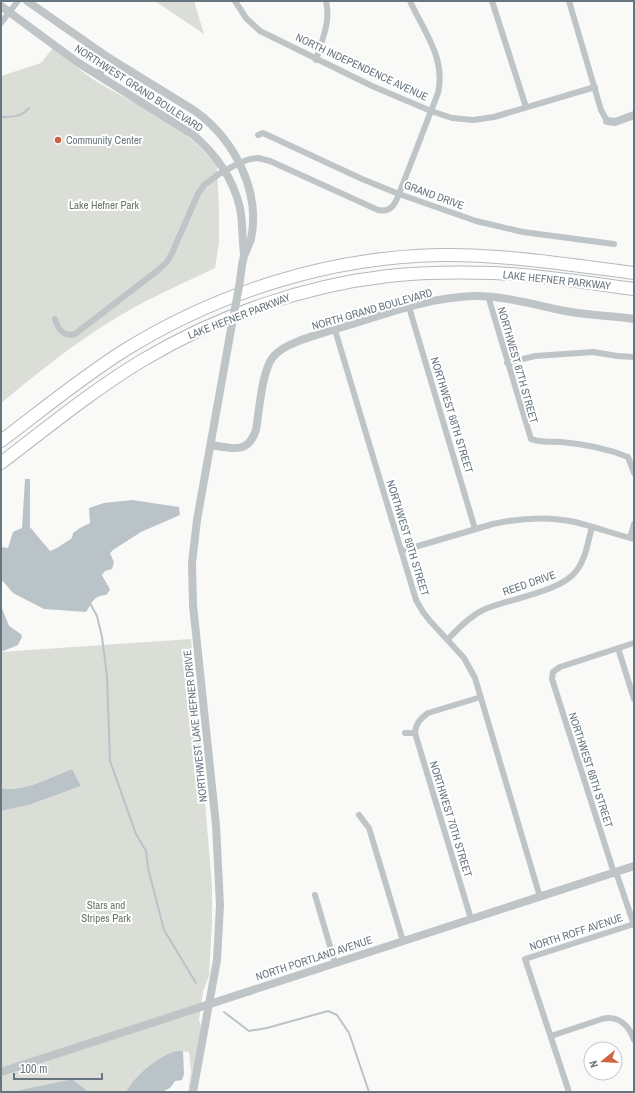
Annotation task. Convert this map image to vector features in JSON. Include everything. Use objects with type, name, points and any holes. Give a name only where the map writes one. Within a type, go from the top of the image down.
[{"type":"highway","name":"LAKE HEFNER PARKWAY","points":[[1,441],[83,379],[125,350],[161,329],[205,308],[263,286],[302,274],[336,266],[376,260],[438,255],[505,257],[634,273]]},
{"type":"highway","name":"LAKE HEFNER PARKWAY","points":[[1,463],[97,391],[142,361],[199,330],[295,294],[338,284],[388,276],[442,272],[496,273],[634,289]]},
{"type":"street","points":[[1,23],[18,1]]},
{"type":"street","name":"NORTHWEST GRAND BOULEVARD","points":[[27,1],[109,58],[204,118],[224,138],[239,163],[247,182],[252,212],[251,240],[244,260],[211,445]]},
{"type":"street","name":"NORTH INDEPENDENCE AVENUE","points":[[235,1],[240,11],[260,31],[316,60],[372,86],[431,111],[452,118],[473,120],[494,117],[595,87]]},
{"type":"street","points":[[316,60],[327,26],[328,8],[326,1]]},
{"type":"street","points":[[55,319],[58,329],[63,334],[75,334],[163,266],[172,253],[198,194],[204,186],[239,163],[253,158],[262,158],[382,211],[392,208],[399,194],[440,84],[439,63],[432,45],[410,1]]},
{"type":"street","points":[[492,1],[526,107]]},
{"type":"street","points":[[569,1],[603,116],[607,121],[612,122],[634,115]]},
{"type":"street","name":"NORTHWEST GRAND BOULEVARD","points":[[1,6],[98,75],[204,143],[225,171],[235,192],[240,208],[244,260]]},
{"type":"street","points":[[98,75],[109,58]]},
{"type":"street","name":"GRAND DRIVE","points":[[258,135],[263,132],[325,162],[399,194],[476,221],[500,228],[614,244]]},
{"type":"street","name":"NORTH GRAND BOULEVARD","points":[[211,445],[237,448],[243,447],[250,443],[256,430],[267,370],[273,356],[287,346],[409,307],[458,298],[488,296],[511,299],[567,311],[634,319]]},
{"type":"street","name":"NORTHWEST 67TH STREET","points":[[488,296],[531,439],[539,441],[583,444],[608,450],[628,457],[634,472]]},
{"type":"street","name":"NORTHWEST 68TH STREET","points":[[409,307],[476,529]]},
{"type":"street","name":"NORTHWEST 69TH STREET","points":[[335,330],[416,600],[430,621],[448,639],[469,666],[481,697],[540,897]]},
{"type":"street","points":[[507,363],[535,356],[593,352],[634,357]]},
{"type":"street","name":"NORTHWEST LAKE HEFNER DRIVE","points":[[193,1092],[217,960],[220,931],[220,886],[216,825],[193,605],[192,573],[195,533],[211,445]]},
{"type":"street","points":[[401,551],[476,529],[508,521],[531,518],[560,520],[592,527],[632,539],[634,524]]},
{"type":"street","name":"REED DRIVE","points":[[448,639],[461,626],[478,613],[494,606],[553,587],[569,578],[577,570],[582,561],[592,527]]},
{"type":"street","points":[[634,643],[618,648],[634,699]]},
{"type":"street","name":"NORTHWEST 68TH STREET","points":[[618,648],[560,667],[553,672],[552,683],[615,873],[634,925]]},
{"type":"street","points":[[405,733],[415,733],[418,723],[428,713],[481,697]]},
{"type":"street","name":"NORTHWEST 70TH STREET","points":[[415,733],[471,919]]},
{"type":"street","points":[[359,816],[369,828],[403,941]]},
{"type":"street","name":"NORTH PORTLAND AVENUE","points":[[1,1072],[634,866]]},
{"type":"street","points":[[315,895],[335,963]]},
{"type":"street","name":"NORTH ROFF AVENUE","points":[[551,1036],[525,959],[634,925]]},
{"type":"street","points":[[569,1092],[551,1036],[610,1018],[616,1019],[627,1026],[632,1032],[634,1040]]},
{"type":"green space","points":[[155,1],[194,1],[204,34]]},
{"type":"green space","name":"Lake Hefner Park","points":[[53,48],[97,82],[173,125],[200,147],[213,160],[217,166],[219,243],[215,268],[149,299],[111,321],[68,350],[1,403],[1,76],[41,63]]},
{"type":"green space","name":"Stars and Stripes Park","points":[[191,639],[212,885],[212,923],[209,976],[203,991],[199,1020],[201,1027],[189,1092],[191,1072],[189,1052],[182,1051],[170,1053],[158,1059],[139,1075],[126,1092],[89,1092],[72,1079],[11,1092],[1,1092],[1,811],[29,805],[81,786],[71,769],[28,786],[10,789],[1,788],[1,652]]},
{"type":"shaded area","points":[[25,479],[30,479],[30,527],[50,551],[72,538],[73,533],[90,523],[89,508],[104,503],[132,500],[179,507],[180,515],[141,532],[110,553],[114,562],[112,569],[105,571],[102,575],[110,590],[106,595],[96,598],[86,612],[44,609],[13,593],[1,579],[1,547],[8,548],[13,532],[22,528]]},
{"type":"shaded area","points":[[1,606],[9,626],[21,634],[22,637],[18,645],[1,652]]},
{"type":"shaded area","points":[[72,769],[81,786],[29,805],[1,811],[1,788],[10,789],[28,786]]},
{"type":"shaded area","points":[[183,1051],[184,1074],[182,1080],[175,1081],[170,1088],[162,1092],[126,1092],[139,1075],[151,1064],[172,1052]]},
{"type":"shaded area","points":[[72,1079],[89,1092],[11,1092]]},
{"type":"waterway","points":[[1,117],[16,116],[29,108]]},
{"type":"waterway","points":[[91,605],[97,616],[102,637],[107,676],[110,761],[136,834],[146,851],[148,868],[164,930],[196,983]]},
{"type":"waterway","points":[[224,1012],[249,1031],[267,1028],[328,1011],[337,1015],[349,1033],[369,1092]]},
{"type":"place","name":"Community Center","points":[[58,140]]}]
